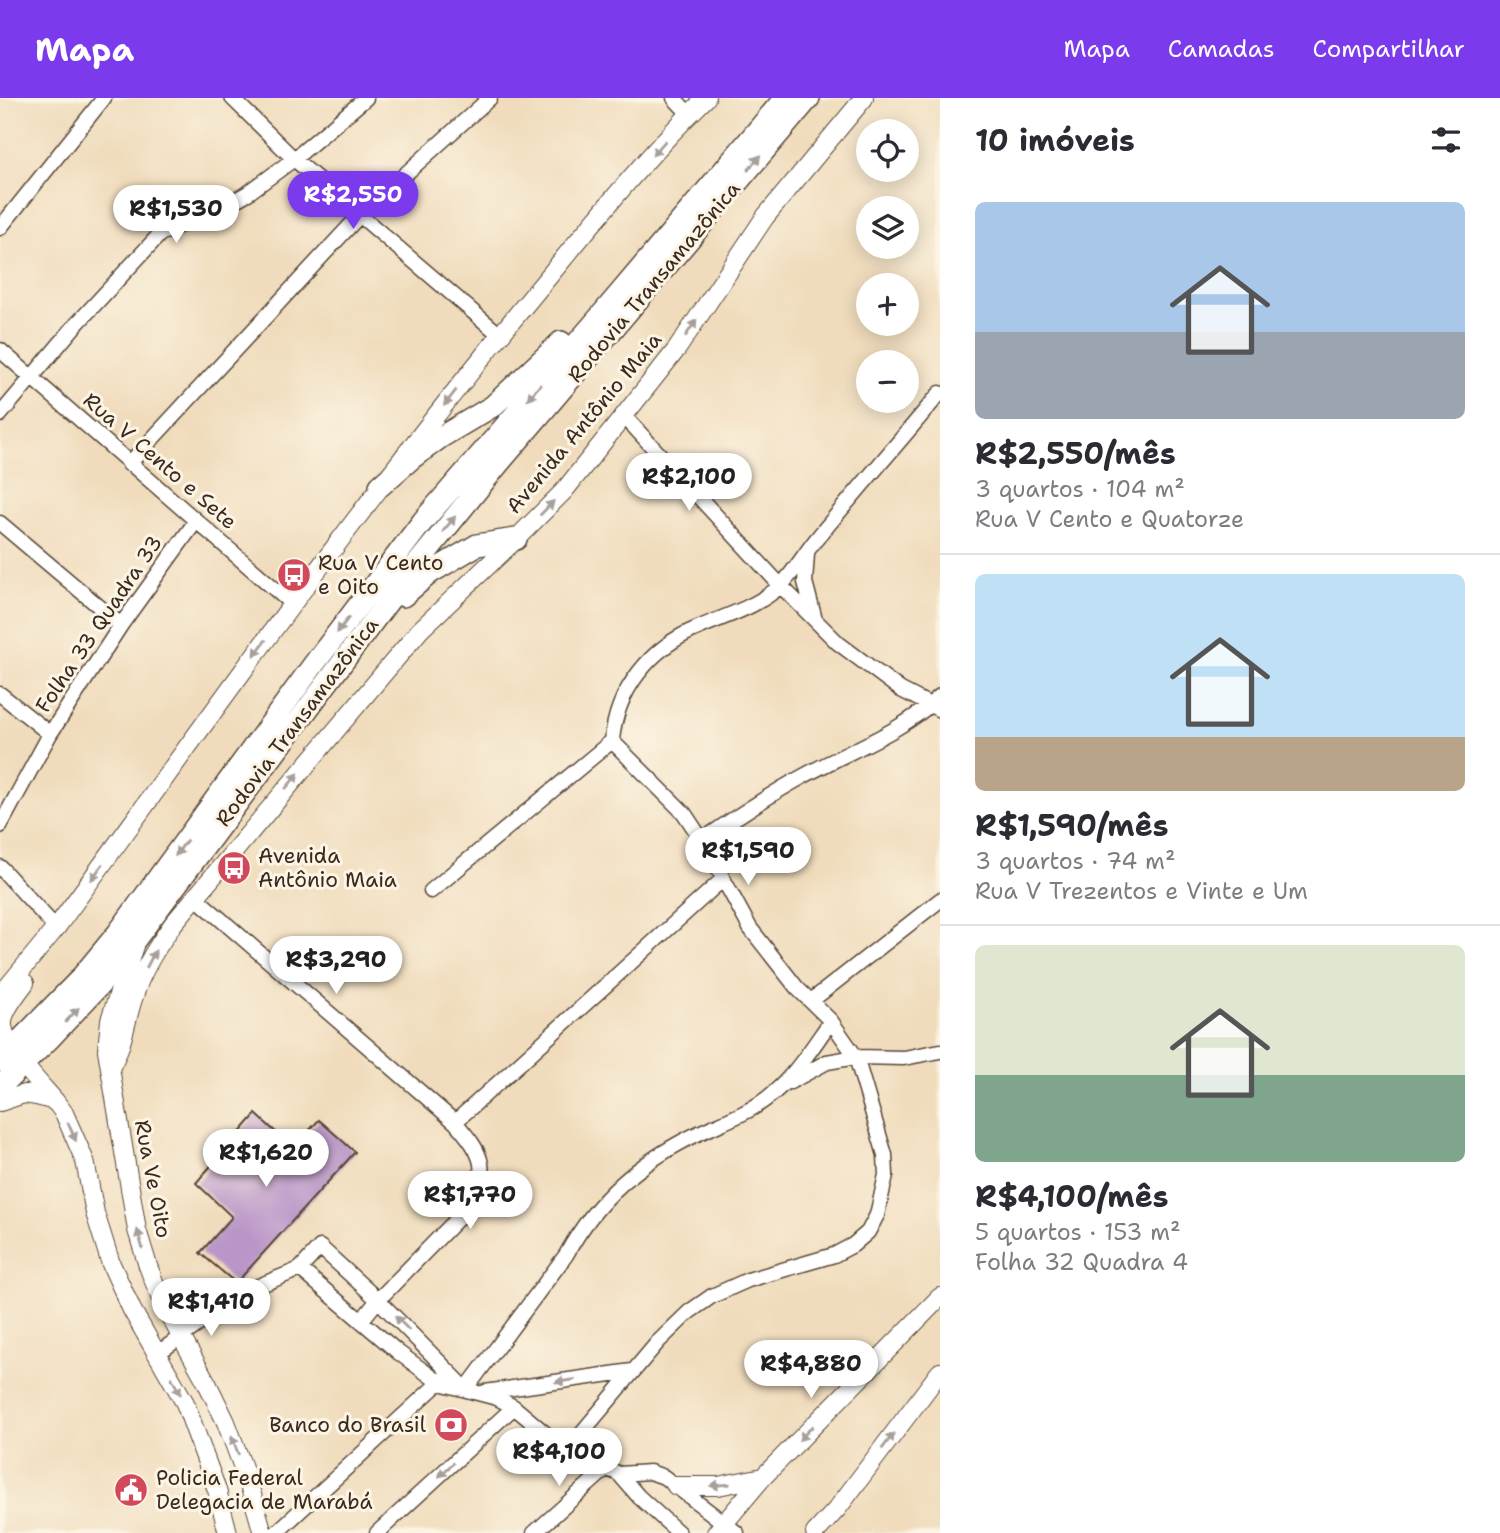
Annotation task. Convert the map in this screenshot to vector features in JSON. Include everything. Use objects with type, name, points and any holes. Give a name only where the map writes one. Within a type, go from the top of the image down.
[{"type":"highway","name":"Rodovia Transamazônica","points":[[0,1087],[12,1058],[118,933],[423,520],[785,98]]},
{"type":"highway","name":"Rodovia Transamazônica","points":[[12,1058],[108,976],[404,580],[490,474],[809,98]]},
{"type":"highway","points":[[380,486],[441,437],[493,406],[566,337],[598,319]]},
{"type":"highway","points":[[356,642],[430,573],[477,545],[516,539]]},
{"type":"main road","points":[[0,996],[56,928],[380,486],[500,335],[602,213],[706,98]]},
{"type":"main road","name":"Avenida Antônio Maia","points":[[110,1068],[120,1050],[134,995],[142,976],[167,933],[420,629],[564,491],[677,349],[765,217],[864,98]]},
{"type":"main road","points":[[56,928],[42,958],[5,1011],[2,1027],[12,1058],[64,1113],[85,1161],[95,1213],[111,1264],[132,1310],[185,1403],[217,1490],[229,1533]]},
{"type":"main road","name":"Rua Ve Oito","points":[[137,939],[110,1020],[107,1050],[137,1230],[162,1302],[226,1422],[248,1481],[263,1533]]},
{"type":"main road","points":[[0,1102],[23,1094],[55,1101]]},
{"type":"main road","points":[[726,1530],[763,1477],[940,1297]]},
{"type":"main road","points":[[815,1533],[837,1509],[940,1372]]},
{"type":"main road","points":[[676,1486],[718,1486],[763,1477]]},
{"type":"street","points":[[0,228],[104,98]]},
{"type":"street","points":[[232,98],[294,159],[500,335]]},
{"type":"street","points":[[0,415],[159,234],[230,203],[294,159],[366,98]]},
{"type":"street","points":[[129,464],[361,214],[490,98]]},
{"type":"street","points":[[674,98],[689,114]]},
{"type":"street","name":"Rua V Cento e Sete","points":[[0,351],[292,604]]},
{"type":"street","points":[[431,891],[612,741],[616,715],[622,700],[651,657],[695,628],[729,616],[780,586],[940,393]]},
{"type":"street","points":[[624,416],[780,586],[838,643],[875,673],[936,704]]},
{"type":"street","name":"Folha 33 Quadra 33","points":[[0,826],[50,734],[121,625],[196,520]]},
{"type":"street","points":[[0,523],[121,625]]},
{"type":"street","points":[[807,553],[805,582],[814,618]]},
{"type":"street","points":[[0,694],[50,734]]},
{"type":"street","points":[[702,840],[756,803],[864,746],[936,704]]},
{"type":"street","points":[[568,1449],[632,1371],[689,1312],[712,1296],[748,1280],[834,1255],[853,1245],[867,1232],[877,1215],[883,1194],[885,1155],[856,1057],[831,1021],[777,965],[750,929],[702,840],[684,813],[612,741]]},
{"type":"street","points":[[0,867],[56,928]]},
{"type":"street","points":[[455,1122],[723,879]]},
{"type":"street","points":[[195,897],[455,1122],[480,1156],[483,1168],[478,1192],[467,1209],[361,1321]]},
{"type":"street","points":[[811,1002],[940,900]]},
{"type":"street","points":[[785,1085],[831,1021]]},
{"type":"street","points":[[466,1389],[566,1255],[577,1234],[620,1182],[683,1141],[763,1102],[785,1085],[827,1062],[856,1057],[904,1058],[940,1052]]},
{"type":"street","points":[[158,1353],[244,1292],[300,1269],[320,1247],[379,1300],[444,1378]]},
{"type":"street","points":[[300,1269],[361,1321],[444,1378],[514,1407],[568,1449],[613,1471],[679,1533]]},
{"type":"street","points":[[481,1393],[632,1371]]},
{"type":"street","points":[[276,1533],[444,1378]]},
{"type":"street","points":[[377,1533],[514,1407]]},
{"type":"street","points":[[534,1533],[613,1471],[650,1472],[664,1477],[726,1530]]},
{"type":"building","points":[[256,1114],[293,1148],[319,1120],[355,1152],[236,1283],[200,1253],[232,1217],[196,1183]]},
{"type":"place","name":"Rua V Cento e Oito","points":[[294,575]]},
{"type":"place","name":"Avenida Antônio Maia","points":[[234,868]]},
{"type":"place","name":"Banco do Brasil","points":[[451,1425]]},
{"type":"place","name":"Policia Federal Delegacia de Marabá","points":[[131,1490]]}]
